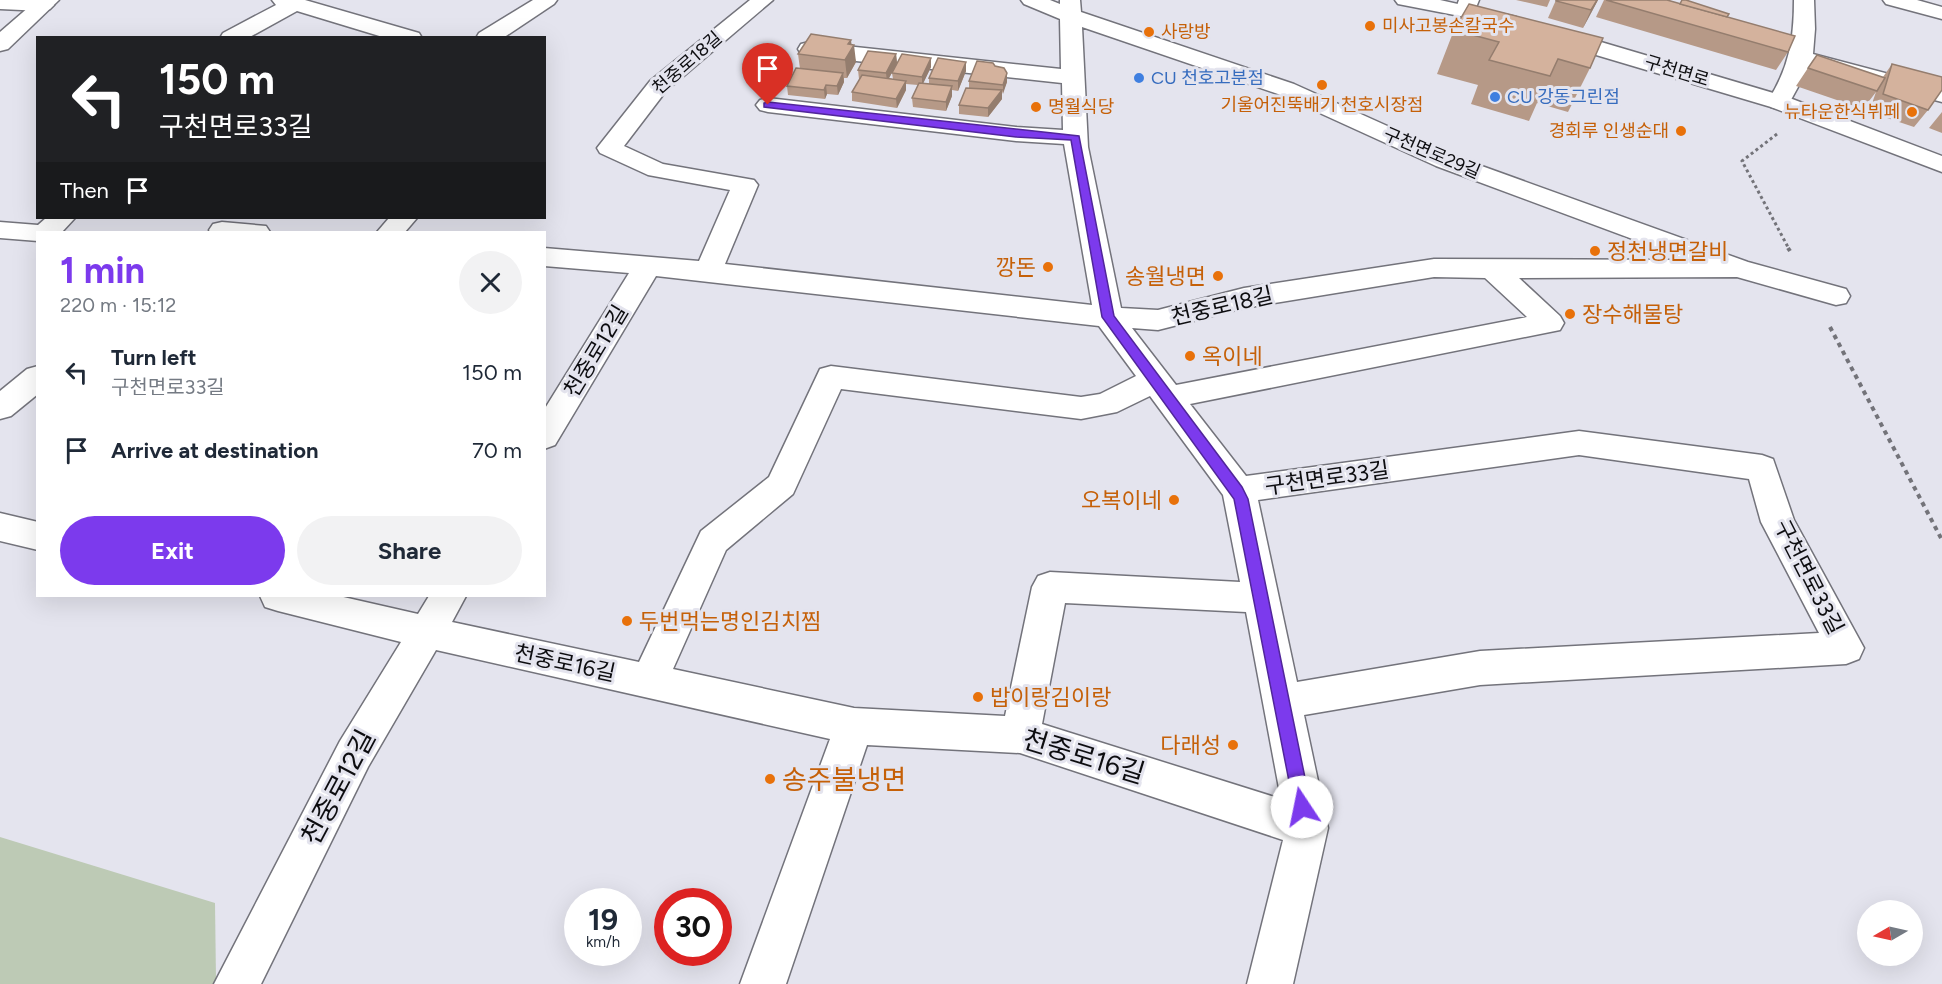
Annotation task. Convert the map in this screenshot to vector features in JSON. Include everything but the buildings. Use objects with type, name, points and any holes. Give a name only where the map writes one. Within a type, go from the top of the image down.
[{"type":"street","points":[[490,36],[547,0]]},
{"type":"street","name":"천중로18길","points":[[708,271],[745,185],[657,171],[609,148],[658,86],[763,0]]},
{"type":"street","name":"구천면로29길","points":[[1031,0],[1070,8],[1286,89],[1445,161],[1738,268],[1836,296]]},
{"type":"street","name":"구천면로","points":[[1405,0],[1467,6],[1534,29],[1779,102],[1942,165]]},
{"type":"street","points":[[1779,102],[1794,81],[1806,38],[1804,0]]},
{"type":"street","points":[[1893,0],[1942,13]]},
{"type":"street","points":[[234,36],[288,2],[404,36]]},
{"type":"street","points":[[0,3],[46,3]]},
{"type":"street","points":[[0,44],[46,3]]},
{"type":"street","name":"구천면로33길","points":[[1070,8],[1076,138],[1108,317],[1238,490],[1306,828]]},
{"type":"street","points":[[808,49],[1073,77]]},
{"type":"street","points":[[1800,58],[1942,95]]},
{"type":"street","points":[[768,105],[1016,134],[1076,138]]},
{"type":"street","points":[[47,231],[61,219]]},
{"type":"street","points":[[391,231],[403,219]]},
{"type":"street","points":[[226,226],[252,231]]},
{"type":"street","points":[[0,230],[36,233]]},
{"type":"street","name":"천중로18길","points":[[546,257],[708,271],[1108,317],[1158,320],[1244,298],[1434,268],[1640,270],[1738,268]]},
{"type":"street","name":"천중로12길","points":[[546,434],[648,266]]},
{"type":"street","points":[[650,681],[713,541],[781,485],[831,376],[1081,408],[1106,404],[1162,388],[1550,323],[1493,269]]},
{"type":"street","points":[[0,408],[34,384]]},
{"type":"street","name":"구천면로33길","points":[[1238,490],[1579,443],[1762,468],[1778,522],[1846,648],[1480,668],[1281,702]]},
{"type":"street","points":[[0,527],[36,536]]},
{"type":"street","points":[[1020,735],[1050,587],[1260,598]]},
{"type":"street","name":"천중로16길","points":[[282,597],[426,632],[854,726],[1020,735],[1306,828]]},
{"type":"street","name":"천중로12길","points":[[237,984],[354,754],[447,597]]},
{"type":"street","points":[[764,984],[854,726]]},
{"type":"street","points":[[1270,984],[1306,828]]},
{"type":"green space","points":[[0,837],[215,903],[216,980],[214,984],[0,984]]},
{"type":"place","name":"미사고봉손칼국수","points":[[1370,26]]},
{"type":"place","name":"사랑방","points":[[1149,32]]},
{"type":"place","name":"CU 천호고분점","points":[[1139,78]]},
{"type":"place","name":"기울어진뚝배기 천호시장점","points":[[1322,85]]},
{"type":"place","name":"CU 강동그린점","points":[[1495,97]]},
{"type":"place","name":"명월식당","points":[[1036,107]]},
{"type":"place","name":"뉴타운한식뷔페","points":[[1912,112]]},
{"type":"place","name":"경회루 인생순대","points":[[1681,131]]},
{"type":"place","name":"정천냉면갈비","points":[[1595,251]]},
{"type":"place","name":"깡돈","points":[[1048,267]]},
{"type":"place","name":"송월냉면","points":[[1218,276]]},
{"type":"place","name":"장수해물탕","points":[[1570,314]]},
{"type":"place","name":"옥이네","points":[[1190,356]]},
{"type":"place","name":"오복이네","points":[[1174,500]]},
{"type":"place","name":"두번먹는명인김치찜","points":[[627,621]]},
{"type":"place","name":"밥이랑김이랑","points":[[978,697]]},
{"type":"place","name":"다래성","points":[[1233,745]]},
{"type":"place","name":"송주불냉면","points":[[770,779]]},
{"type":"route","points":[[768,105],[1016,134],[1076,138],[1108,317],[1238,490],[1302,807]]}]
